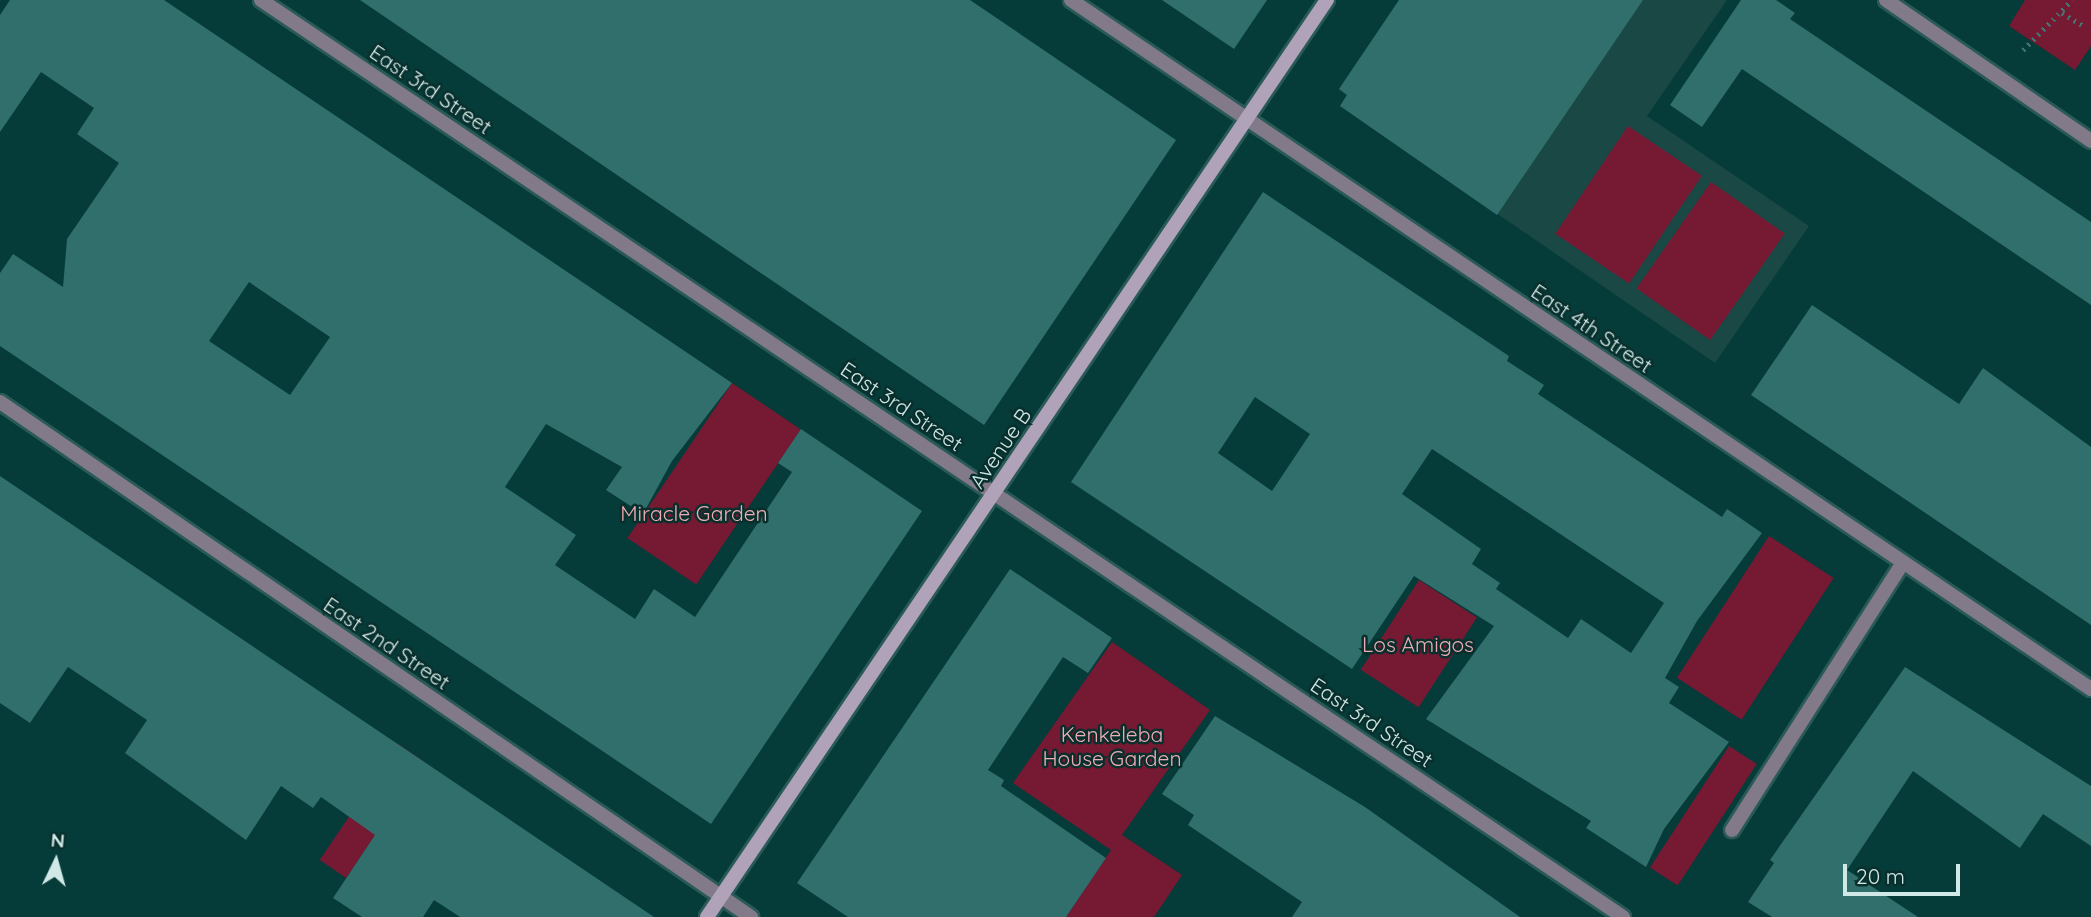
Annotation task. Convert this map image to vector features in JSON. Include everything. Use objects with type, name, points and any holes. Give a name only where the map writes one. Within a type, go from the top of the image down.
[{"type":"street","name":"East 3rd Street","points":[[261,0],[1623,917]]},
{"type":"street","name":"East 4th Street","points":[[1071,0],[2091,689]]},
{"type":"street","name":"Avenue B","points":[[706,917],[1327,0]]},
{"type":"street","points":[[1886,0],[2091,141]]},
{"type":"street","name":"East 2nd Street","points":[[0,402],[751,917]]},
{"type":"street","points":[[1732,830],[1903,562]]},
{"type":"path","points":[[2023,50],[2072,0]]},
{"type":"path","points":[[2062,13],[2084,26]]},
{"type":"shaded area","points":[[1399,0],[1727,0],[1647,116],[1809,226],[1715,363],[1340,106],[1347,95],[1339,89]]},
{"type":"green space","points":[[2025,0],[2091,0],[2091,46],[2075,70],[2009,26]]},
{"type":"green space","points":[[1628,126],[1702,176],[1629,284],[1555,234]]},
{"type":"green space","points":[[1711,182],[1785,234],[1710,340],[1636,288]]},
{"type":"green space","name":"Miracle Garden","points":[[732,383],[801,429],[696,584],[627,538]]},
{"type":"green space","points":[[1769,536],[1834,578],[1742,720],[1677,678]]},
{"type":"green space","name":"Los Amigos","points":[[1419,580],[1477,618],[1419,707],[1361,670]]},
{"type":"green space","name":"Kenkeleba House Garden","points":[[1112,642],[1210,710],[1122,835],[1182,875],[1154,917],[1066,917],[1111,850],[1013,783]]},
{"type":"green space","points":[[398,744],[425,762],[346,878],[320,860]]},
{"type":"green space","points":[[1729,746],[1757,764],[1678,886],[1650,868]]},
{"type":"building","points":[[10,0],[164,0],[732,383],[672,461],[643,514],[606,490],[622,467],[546,424],[505,487],[576,535],[555,565],[635,619],[654,589],[695,617],[792,472],[778,463],[801,429],[922,511],[711,824],[0,346],[0,273],[13,254],[63,287],[67,239],[119,163],[77,134],[94,108],[41,72],[0,132],[0,15]],"holes":[[[249,282],[330,337],[290,395],[209,341]]]},
{"type":"building","points":[[360,0],[970,0],[1176,140],[984,425]]},
{"type":"building","points":[[1162,0],[1267,0],[1234,49]]},
{"type":"building","points":[[1399,0],[1643,0],[1497,215],[1340,106],[1347,95],[1339,89]]},
{"type":"building","points":[[1741,0],[1776,0],[1795,13],[1790,19],[2091,222],[2091,305],[1742,69],[1702,127],[1670,105]]},
{"type":"building","points":[[1263,192],[1509,356],[1507,361],[1544,385],[1538,394],[1722,517],[1727,509],[1762,533],[1697,621],[1665,678],[1679,687],[1669,703],[1729,742],[1664,829],[1646,867],[1586,828],[1591,821],[1426,719],[1494,626],[1414,576],[1352,669],[1071,482]],"holes":[[[1255,397],[1310,434],[1272,491],[1218,453]],[[1432,449],[1664,603],[1631,653],[1581,619],[1568,638],[1496,589],[1500,583],[1472,564],[1481,549],[1402,494]]]},
{"type":"building","points":[[1812,305],[1959,404],[1983,368],[2091,447],[2091,625],[1751,395]]},
{"type":"building","points":[[0,476],[654,917],[460,917],[434,900],[423,917],[362,917],[333,898],[375,835],[321,797],[313,808],[281,786],[246,840],[125,753],[147,720],[68,667],[30,723],[0,703]]},
{"type":"building","points":[[1010,569],[1112,638],[1088,673],[1063,657],[988,770],[1004,780],[1001,786],[1106,858],[1066,917],[848,917],[797,883]]},
{"type":"building","points":[[1905,667],[2091,786],[2091,846],[2043,814],[2020,848],[1913,771],[1847,870],[1918,917],[1772,917],[1748,902],[1774,863],[1770,860]]},
{"type":"building","points":[[1215,716],[1365,807],[1520,917],[1292,917],[1302,902],[1188,825],[1194,815],[1162,794]]}]
